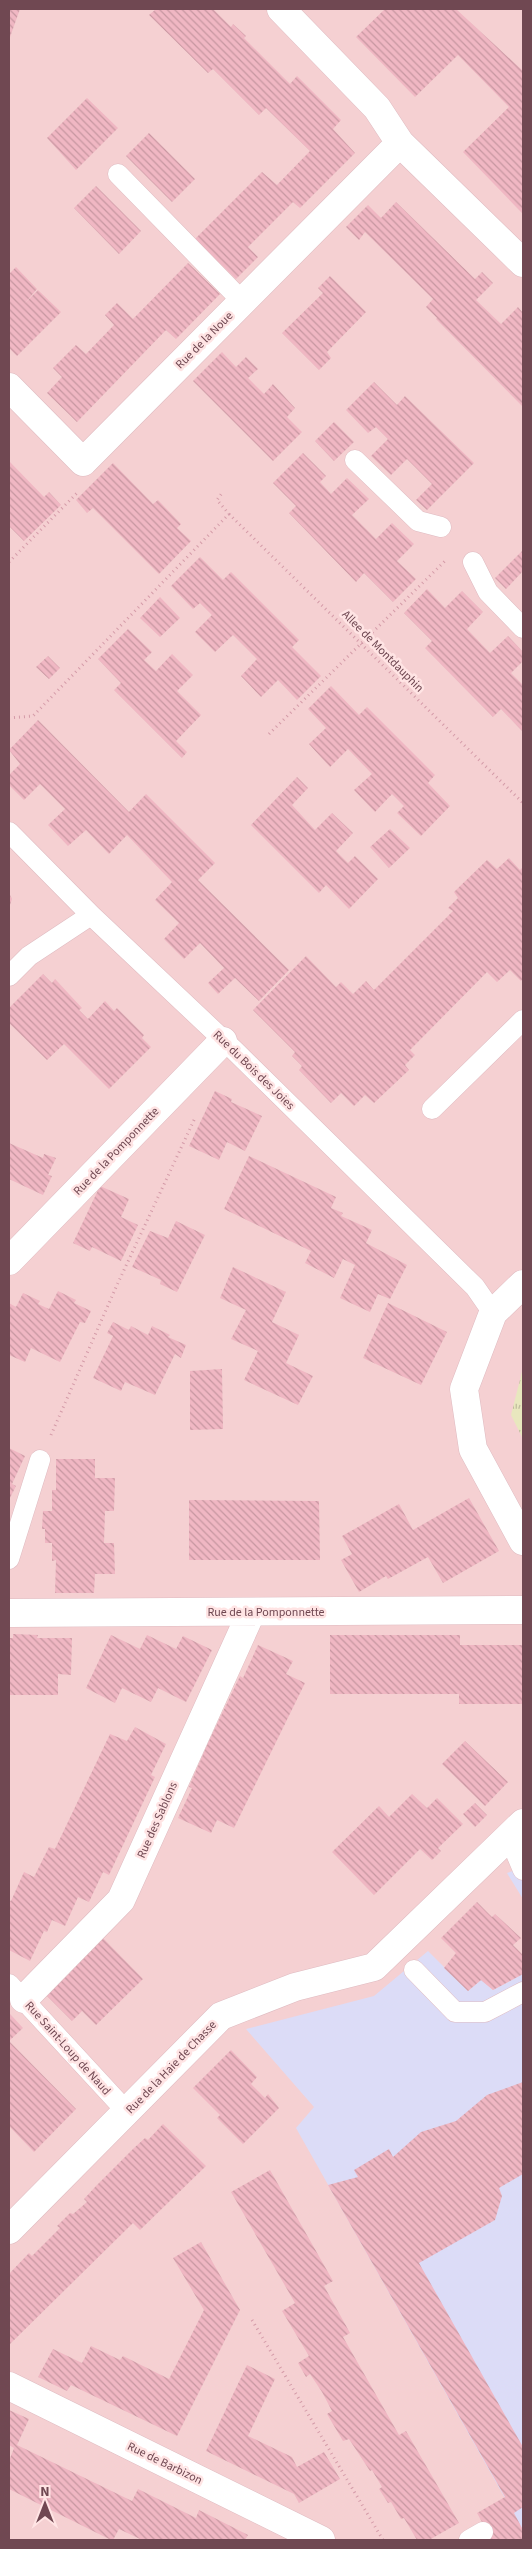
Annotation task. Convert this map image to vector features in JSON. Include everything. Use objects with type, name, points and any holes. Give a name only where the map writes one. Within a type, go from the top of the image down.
[{"type":"street","points":[[281,9],[377,108],[400,143],[523,263]]},
{"type":"street","name":"Rue de la Noue","points":[[83,462],[400,143]]},
{"type":"street","points":[[9,387],[83,462]]},
{"type":"street","name":"Rue de la Pomponnette","points":[[9,1261],[223,1041]]},
{"type":"street","points":[[523,1284],[493,1313],[464,1389],[473,1449],[523,1541]]},
{"type":"street","name":"Rue de la Pomponnette","points":[[9,1613],[523,1610]]},
{"type":"street","name":"Rue des Sablons","points":[[16,1992],[121,1900],[251,1613]]},
{"type":"street","name":"Rue de la Haie de Chasse","points":[[9,2230],[221,2016],[295,1987],[374,1967],[516,1830]]},
{"type":"street","name":"Rue de Barbizon","points":[[9,2386],[321,2540]]},
{"type":"lane","points":[[118,174],[242,301]]},
{"type":"lane","points":[[355,460],[418,521],[441,527]]},
{"type":"lane","points":[[473,562],[488,592],[523,628]]},
{"type":"lane","name":"Rue du Bois des Joies","points":[[9,832],[91,915],[475,1287],[493,1313]]},
{"type":"lane","points":[[9,976],[29,956],[91,915]]},
{"type":"lane","points":[[432,1109],[523,1020]]},
{"type":"lane","points":[[9,1559],[40,1460]]},
{"type":"lane","points":[[516,1830],[523,1870]]},
{"type":"lane","points":[[414,1970],[455,2012],[485,2012],[523,1992]]},
{"type":"lane","name":"Rue Saint-Loup de Naud","points":[[16,1992],[127,2112]]},
{"type":"path","points":[[9,562],[82,488],[83,462]]},
{"type":"path","points":[[9,718],[33,716],[229,514],[217,500],[222,493]]},
{"type":"path","name":"Allee de Montdauphin","points":[[229,514],[362,642],[523,803]]},
{"type":"path","points":[[269,734],[451,555]]},
{"type":"path","points":[[40,1460],[117,1286],[196,1116]]},
{"type":"path","points":[[252,2320],[384,2540]]},
{"type":"shaded area","points":[[9,9],[523,9],[523,2540],[9,2540]]},
{"type":"shaded area","points":[[523,1867],[523,1899],[507,1873]]},
{"type":"shaded area","points":[[428,1951],[468,1991],[481,1980],[493,1990],[523,1974],[523,2530],[296,2128],[314,2107],[246,2029],[374,1996]]},
{"type":"green space","points":[[523,1368],[523,1439],[511,1415]]},
{"type":"building","points":[[9,9],[20,9],[9,40]]},
{"type":"building","points":[[156,9],[213,9],[231,27],[233,24],[246,36],[244,38],[290,84],[297,76],[341,120],[333,129],[355,153],[300,208],[293,202],[248,247],[258,257],[236,279],[195,239],[262,172],[277,185],[310,151],[266,108],[259,115],[213,69],[208,73],[149,15]]},
{"type":"building","points":[[385,9],[456,9],[523,71],[523,214],[463,152],[509,107],[458,55],[415,97],[356,37]]},
{"type":"building","points":[[87,98],[118,128],[76,170],[47,138]]},
{"type":"building","points":[[149,133],[195,179],[172,202],[126,156]]},
{"type":"building","points":[[96,186],[141,231],[119,254],[74,208]]},
{"type":"building","points":[[396,202],[475,279],[482,272],[493,283],[476,300],[501,324],[518,307],[523,313],[523,407],[426,307],[433,299],[365,232],[359,240],[346,227],[368,205],[381,218]]},
{"type":"building","points":[[188,263],[220,294],[176,339],[166,330],[77,422],[47,393],[62,377],[53,368],[76,345],[86,354],[114,325],[105,315],[117,303],[133,319]]},
{"type":"building","points":[[16,267],[37,289],[25,303],[38,290],[61,312],[17,356],[9,348],[9,274]]},
{"type":"building","points":[[330,276],[366,312],[327,352],[331,358],[319,370],[282,333],[323,293],[318,288]]},
{"type":"building","points":[[222,352],[236,367],[246,357],[258,369],[248,378],[264,394],[273,384],[295,408],[287,417],[302,432],[273,461],[193,381]]},
{"type":"building","points":[[374,382],[397,405],[405,396],[474,463],[427,510],[416,500],[432,484],[407,459],[391,475],[371,456],[388,439],[376,427],[368,433],[346,410]]},
{"type":"building","points":[[334,422],[354,442],[334,461],[315,441]]},
{"type":"building","points":[[303,453],[326,476],[320,482],[331,494],[347,478],[369,499],[352,515],[376,539],[392,523],[414,544],[397,561],[416,579],[393,602],[364,573],[356,582],[289,513],[296,506],[273,483]]},
{"type":"building","points":[[9,461],[44,497],[49,492],[61,505],[24,541],[9,526]]},
{"type":"building","points":[[113,463],[153,504],[158,500],[181,524],[177,528],[191,541],[159,574],[93,508],[87,513],[76,500]]},
{"type":"building","points":[[523,550],[523,574],[522,572],[506,589],[495,578]]},
{"type":"building","points":[[200,557],[223,580],[231,572],[299,640],[292,647],[321,676],[297,700],[278,680],[261,697],[241,676],[257,659],[233,635],[215,652],[195,632],[212,615],[200,603],[193,609],[171,586]]},
{"type":"building","points":[[427,589],[445,608],[462,591],[483,612],[467,629],[490,653],[508,636],[523,652],[523,661],[511,673],[523,685],[523,732],[501,709],[493,717],[425,648],[432,641],[404,613]]},
{"type":"building","points":[[160,597],[180,618],[160,637],[140,618]]},
{"type":"building","points":[[128,629],[152,652],[144,660],[156,671],[172,654],[193,675],[177,691],[201,715],[176,741],[187,752],[182,758],[114,690],[121,683],[98,659]]},
{"type":"building","points":[[48,656],[60,668],[49,679],[36,667]]},
{"type":"building","points":[[331,686],[359,715],[367,707],[435,775],[428,783],[450,806],[421,836],[397,813],[404,806],[392,794],[375,812],[354,790],[372,774],[348,749],[330,767],[309,744],[326,728],[308,709]]},
{"type":"building","points":[[38,720],[129,812],[146,794],[215,863],[198,880],[289,970],[259,1001],[235,978],[218,994],[208,983],[224,968],[200,943],[184,959],[164,939],[179,923],[155,900],[172,882],[127,835],[109,854],[86,830],[68,846],[48,825],[65,809],[40,784],[24,800],[9,785],[9,775],[20,764],[9,750]]},
{"type":"building","points":[[297,777],[308,788],[292,805],[315,830],[332,813],[353,833],[336,851],[348,863],[355,856],[378,879],[349,909],[326,885],[319,893],[251,825]]},
{"type":"building","points":[[390,829],[410,848],[389,868],[370,847]]},
{"type":"building","points":[[509,858],[520,870],[523,867],[523,978],[521,981],[510,970],[497,982],[487,972],[410,1050],[415,1055],[405,1065],[409,1070],[374,1103],[365,1095],[354,1106],[341,1093],[331,1103],[299,1070],[302,1066],[292,1056],[295,1052],[253,1010],[306,956],[336,987],[341,982],[353,994],[366,981],[374,990],[453,911],[448,908],[458,898],[454,892],[487,860],[497,869]]},
{"type":"building","points":[[9,893],[12,899],[9,908]]},
{"type":"building","points":[[43,974],[52,983],[55,979],[82,1008],[79,1010],[88,1019],[105,1001],[114,1011],[117,1008],[144,1035],[142,1038],[151,1047],[109,1089],[64,1044],[47,1060],[9,1023],[9,1008]]},
{"type":"building","points":[[215,1091],[232,1099],[231,1102],[262,1116],[245,1151],[227,1142],[219,1160],[189,1146]]},
{"type":"building","points":[[9,1143],[43,1158],[44,1154],[56,1158],[48,1175],[52,1176],[43,1195],[9,1179]]},
{"type":"building","points":[[249,1156],[336,1197],[331,1208],[343,1213],[341,1216],[372,1230],[366,1243],[407,1265],[390,1299],[378,1294],[370,1312],[340,1298],[355,1265],[343,1259],[334,1278],[305,1263],[311,1251],[224,1209]]},
{"type":"building","points":[[100,1186],[129,1199],[121,1217],[138,1225],[121,1261],[92,1247],[90,1251],[73,1243]]},
{"type":"building","points":[[176,1221],[205,1235],[177,1292],[160,1284],[161,1280],[132,1267],[150,1231],[168,1238]]},
{"type":"building","points":[[233,1267],[286,1292],[272,1322],[299,1335],[286,1363],[313,1376],[298,1405],[244,1380],[258,1351],[231,1339],[246,1310],[220,1298]]},
{"type":"building","points":[[58,1291],[76,1300],[74,1303],[91,1311],[85,1323],[80,1322],[60,1362],[31,1348],[25,1362],[9,1355],[9,1303],[16,1307],[23,1293],[40,1301],[38,1304],[49,1309]]},
{"type":"building","points":[[388,1303],[447,1332],[421,1385],[363,1358]]},
{"type":"building","points":[[113,1322],[129,1330],[131,1326],[148,1335],[152,1326],[170,1335],[168,1337],[186,1345],[181,1358],[175,1354],[155,1395],[125,1382],[121,1391],[93,1378],[113,1336],[107,1333]]},
{"type":"building","points":[[222,1369],[223,1429],[190,1430],[190,1371]]},
{"type":"building","points":[[9,1448],[25,1456],[12,1484],[16,1486],[9,1500]]},
{"type":"building","points":[[56,1459],[95,1459],[95,1478],[115,1478],[114,1511],[105,1511],[104,1543],[114,1543],[115,1574],[95,1574],[94,1593],[55,1593],[56,1560],[52,1561],[52,1543],[45,1543],[45,1529],[42,1529],[43,1511],[52,1511],[52,1490],[56,1490]]},
{"type":"building","points":[[469,1498],[499,1551],[443,1583],[428,1557],[388,1579],[386,1576],[359,1592],[341,1560],[352,1554],[342,1536],[399,1504],[413,1530]]},
{"type":"building","points":[[189,1500],[319,1501],[320,1560],[189,1560]]},
{"type":"building","points":[[13,1634],[38,1635],[37,1638],[72,1638],[71,1675],[58,1674],[58,1695],[9,1695],[9,1638],[13,1638]]},
{"type":"building","points":[[111,1635],[140,1649],[147,1635],[176,1649],[183,1636],[212,1650],[186,1702],[158,1688],[151,1702],[122,1688],[115,1703],[86,1688]]},
{"type":"building","points":[[330,1635],[460,1635],[460,1645],[523,1645],[523,1704],[459,1704],[459,1694],[330,1694]]},
{"type":"building","points":[[258,1645],[293,1661],[286,1674],[305,1683],[234,1828],[217,1820],[211,1833],[178,1818],[192,1788],[189,1787],[208,1743],[240,1676],[243,1678]]},
{"type":"building","points":[[135,1727],[166,1744],[151,1775],[155,1777],[109,1875],[103,1872],[89,1902],[78,1897],[65,1926],[52,1920],[47,1932],[44,1931],[30,1961],[9,1950],[9,1900],[11,1901],[24,1872],[34,1877],[49,1847],[55,1849],[110,1734],[127,1741]]},
{"type":"building","points":[[465,1741],[508,1782],[485,1806],[442,1764]]},
{"type":"building","points":[[412,1794],[427,1808],[437,1798],[463,1824],[438,1848],[441,1851],[432,1860],[420,1849],[374,1895],[332,1852],[379,1806],[389,1817]]},
{"type":"building","points":[[475,1803],[487,1815],[475,1827],[463,1814]]},
{"type":"building","points":[[477,1902],[492,1917],[495,1914],[521,1938],[513,1945],[523,1955],[523,1974],[493,1990],[481,1980],[468,1991],[444,1968],[456,1953],[441,1938]]},
{"type":"building","points":[[100,1935],[143,1979],[96,2025],[82,2011],[72,2021],[46,1995],[71,1972],[68,1969]]},
{"type":"building","points":[[9,2013],[23,2028],[9,2041]]},
{"type":"building","points":[[9,2041],[76,2109],[34,2152],[9,2126]]},
{"type":"building","points":[[231,2050],[257,2077],[251,2084],[265,2098],[268,2094],[279,2108],[243,2144],[217,2118],[220,2115],[193,2088]]},
{"type":"building","points":[[523,2082],[523,2174],[499,2188],[502,2196],[495,2220],[419,2263],[523,2447],[523,2507],[514,2513],[523,2530],[523,2540],[492,2540],[477,2513],[505,2497],[328,2185],[358,2177],[354,2170],[389,2149],[393,2157],[421,2132],[456,2121],[487,2095]]},
{"type":"building","points":[[163,2124],[206,2166],[140,2230],[133,2223],[9,2345],[9,2274],[29,2253],[32,2256],[60,2228],[57,2226],[70,2213],[73,2214],[87,2202],[84,2199],[96,2186],[134,2148],[145,2138],[148,2140]]},
{"type":"building","points":[[270,2170],[333,2281],[324,2286],[350,2333],[343,2337],[399,2435],[406,2431],[459,2523],[429,2540],[417,2540],[404,2518],[401,2519],[391,2502],[388,2503],[379,2489],[382,2487],[372,2470],[370,2471],[349,2439],[343,2441],[327,2414],[332,2411],[322,2392],[310,2374],[306,2377],[298,2363],[309,2356],[282,2311],[295,2303],[231,2192]]},
{"type":"building","points":[[201,2242],[240,2310],[177,2436],[71,2385],[67,2391],[38,2377],[53,2349],[82,2363],[91,2346],[120,2360],[123,2356],[169,2379],[204,2310],[173,2258]]},
{"type":"building","points":[[247,2365],[275,2379],[248,2436],[292,2457],[297,2467],[324,2452],[340,2479],[299,2503],[294,2494],[206,2451]]},
{"type":"building","points":[[9,2410],[29,2419],[17,2445],[132,2501],[138,2489],[196,2518],[199,2510],[248,2535],[245,2540],[142,2540],[119,2529],[113,2540],[111,2540],[9,2489],[9,2461],[14,2448],[9,2445]]}]
